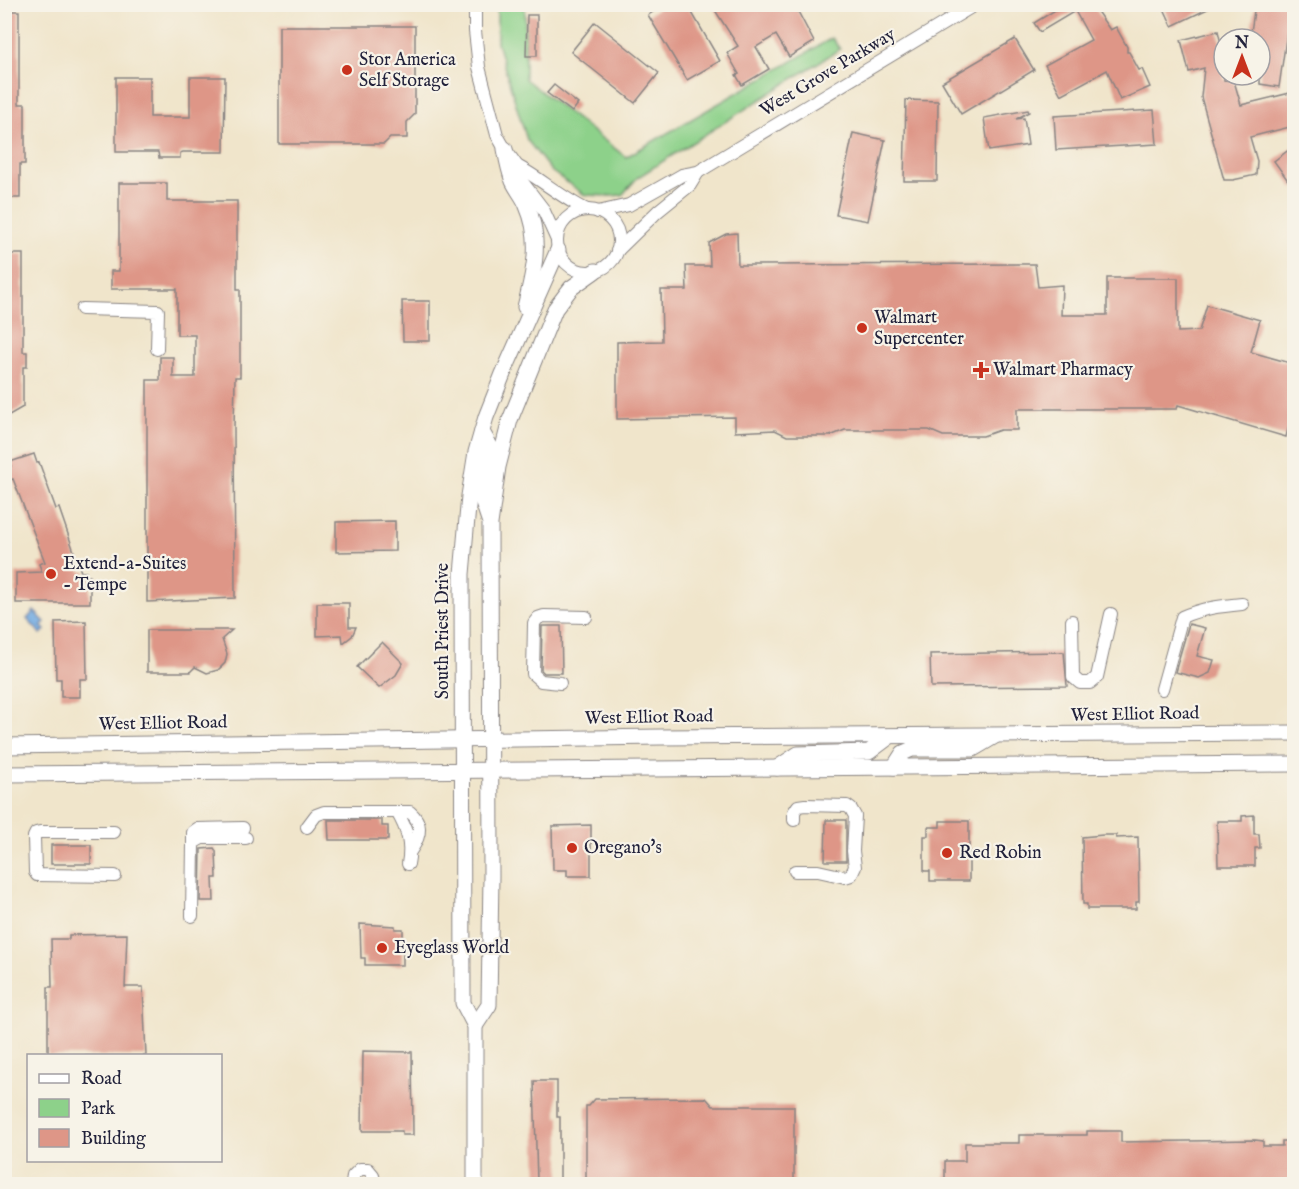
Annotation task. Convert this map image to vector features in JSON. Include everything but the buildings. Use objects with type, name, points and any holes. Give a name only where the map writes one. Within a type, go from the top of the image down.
[{"type":"main road","points":[[504,149],[514,182],[527,204],[537,246],[536,267],[515,348]]},
{"type":"main road","name":"South Priest Drive","points":[[475,1185],[475,1026],[464,1003],[463,544],[469,496],[482,432],[498,385],[558,245]]},
{"type":"main road","name":"South Priest Drive","points":[[475,1026],[489,1005],[490,524],[498,467],[510,420],[555,309],[571,288],[595,271]]},
{"type":"main road","points":[[482,432],[490,446],[482,499],[490,524]]},
{"type":"main road","name":"West Elliot Road","points":[[4,746],[463,739],[1294,733]]},
{"type":"main road","points":[[777,768],[798,754],[869,752],[889,736]]},
{"type":"main road","points":[[894,767],[903,753],[912,749],[973,749],[995,736]]},
{"type":"main road","points":[[4,774],[1294,764]]},
{"type":"street","points":[[475,4],[478,67],[494,125],[504,149],[517,166],[520,179],[543,209],[569,265],[577,269],[595,271],[612,260],[617,251],[617,232],[613,223],[593,211],[568,201],[533,174],[517,166]]},
{"type":"street","name":"West Grove Parkway","points":[[593,211],[629,205],[682,175],[698,172],[976,4]]},
{"type":"street","name":"West Grove Parkway","points":[[617,251],[658,211],[690,185],[698,172]]},
{"type":"street","points":[[558,245],[563,223],[578,212],[593,211]]},
{"type":"street","points":[[82,309],[158,311],[157,350]]},
{"type":"street","points":[[1162,689],[1182,617],[1198,610],[1242,604]]},
{"type":"street","points":[[1072,621],[1073,677],[1080,683],[1089,683],[1097,677],[1111,614]]},
{"type":"street","points":[[560,683],[541,681],[533,674],[534,623],[538,618],[544,616],[586,617]]},
{"type":"street","points":[[794,820],[798,806],[805,805],[847,806],[855,816],[853,850],[855,867],[851,875],[845,877],[818,871],[795,871]]},
{"type":"street","points":[[307,827],[316,815],[324,812],[410,812],[417,818],[419,838],[411,850],[408,864]]},
{"type":"street","points":[[114,835],[40,832],[34,837],[37,875],[115,873]]},
{"type":"street","points":[[192,916],[193,843],[202,838],[244,833]]},
{"type":"street","points":[[352,1185],[351,1181],[356,1172],[360,1169],[368,1169],[373,1175],[374,1185]]},
{"type":"green space","points":[[497,5],[525,5],[525,79],[626,157],[832,38],[840,49],[638,177],[622,195],[585,195],[551,171],[527,140],[497,43]]},
{"type":"water","points":[[34,611],[45,622],[41,626],[45,630],[41,634],[27,619]]},
{"type":"place","name":"Stor America Self Storage","points":[[347,70]]},
{"type":"place","name":"Walmart Supercenter","points":[[862,328]]},
{"type":"place","name":"Walmart Pharmacy","points":[[981,370]]},
{"type":"place","name":"Extend-a-Suites - Tempe","points":[[51,574]]},
{"type":"place","name":"Oregano's","points":[[572,848]]},
{"type":"place","name":"Red Robin","points":[[947,853]]},
{"type":"place","name":"Eyeglass World","points":[[382,948]]}]
